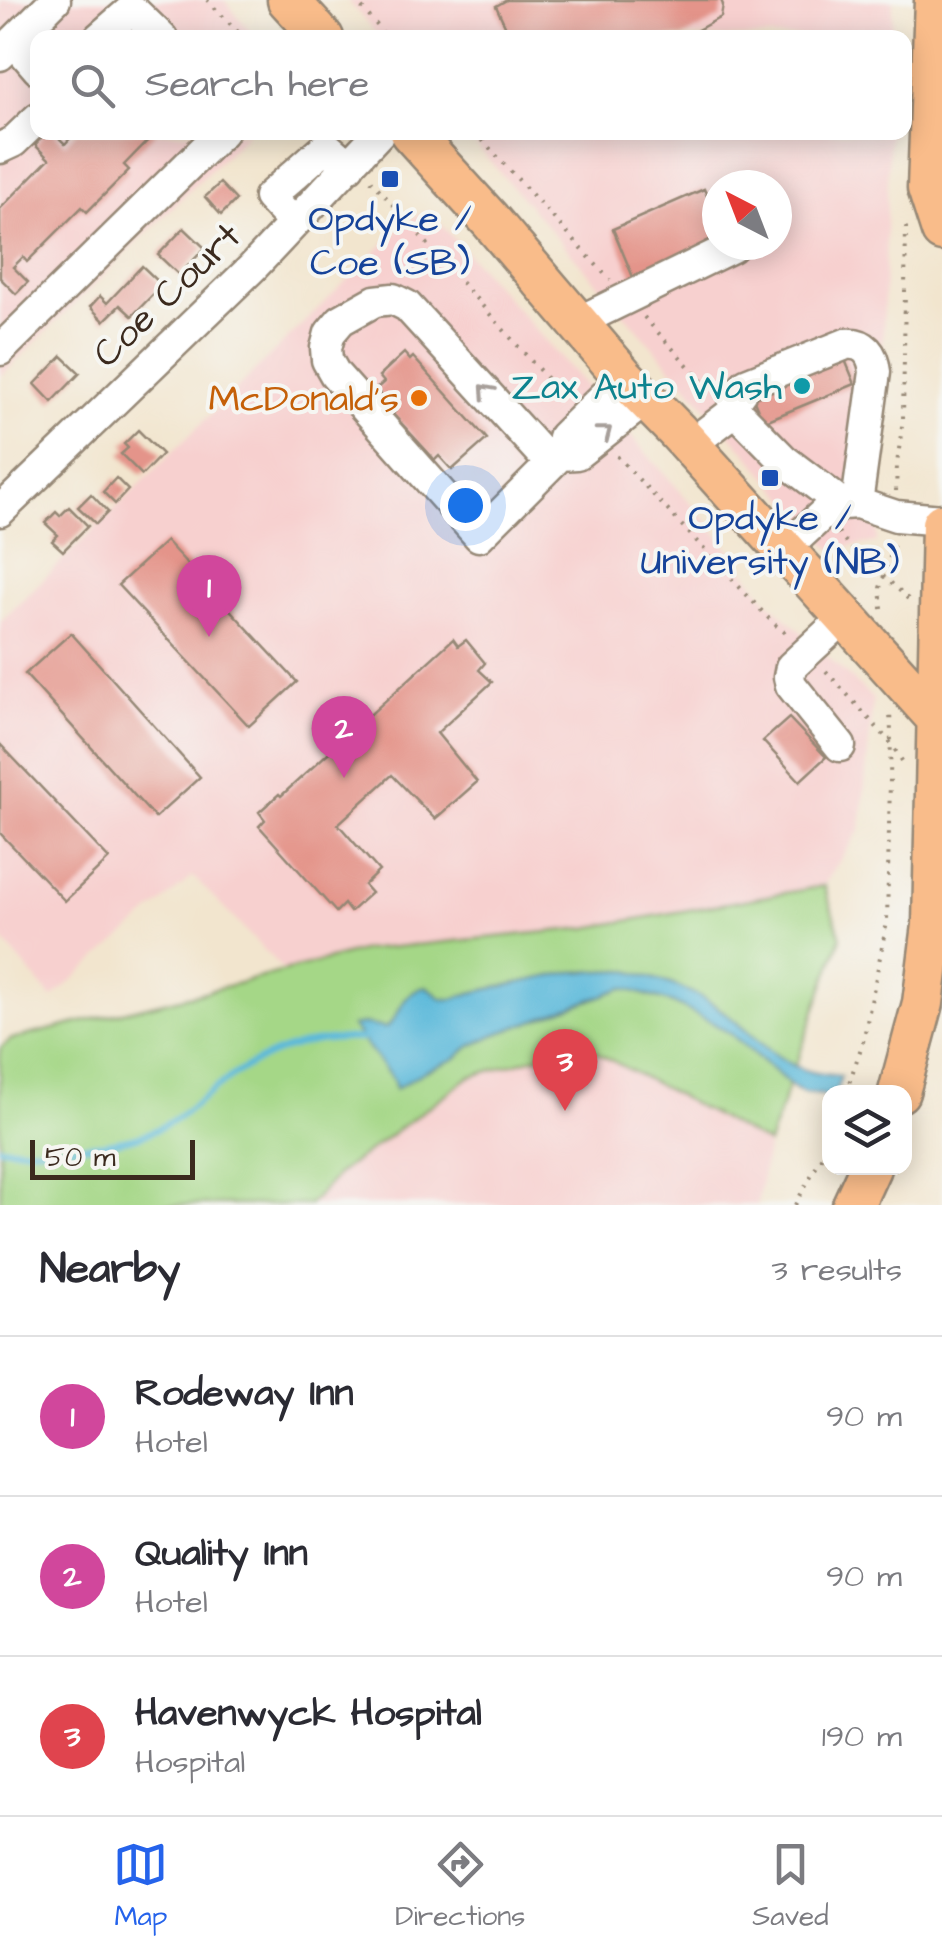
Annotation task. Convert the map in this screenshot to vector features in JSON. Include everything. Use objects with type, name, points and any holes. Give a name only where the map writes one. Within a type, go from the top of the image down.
[{"type":"main road","points":[[288,0],[315,30]]},
{"type":"main road","points":[[924,226],[934,0]]},
{"type":"main road","points":[[417,140],[939,721]]},
{"type":"main road","points":[[901,1085],[923,1003],[932,925],[942,533]]},
{"type":"main road","points":[[853,1205],[867,1175]]},
{"type":"street","points":[[30,63],[7,48],[55,0]]},
{"type":"street","points":[[108,30],[130,11],[154,30]]},
{"type":"street","points":[[0,148],[30,126]]},
{"type":"street","points":[[0,350],[214,140]]},
{"type":"street","name":"Coe Court","points":[[1,510],[252,268],[373,140]]},
{"type":"street","points":[[294,223],[270,197],[322,150],[328,148],[349,166]]},
{"type":"street","points":[[578,322],[705,260]]},
{"type":"street","points":[[556,460],[407,306],[393,300],[375,300],[341,320],[330,333],[327,360],[335,374],[479,536],[556,460],[577,454],[636,388]]},
{"type":"street","points":[[690,446],[733,411],[740,391],[753,381],[846,344],[864,347],[874,361],[875,372],[841,507],[784,550]]},
{"type":"street","points":[[733,411],[841,507],[896,516],[942,533]]},
{"type":"street","points":[[840,746],[788,677],[791,668],[845,617]]},
{"type":"path","points":[[207,0],[236,30]]},
{"type":"path","points":[[354,0],[381,30]]},
{"type":"path","points":[[482,140],[733,411]]},
{"type":"path","points":[[896,502],[896,464],[924,226]]},
{"type":"path","points":[[841,507],[848,546],[892,582]]},
{"type":"path","points":[[880,588],[895,546],[896,530]]},
{"type":"path","points":[[848,1085],[863,1042],[887,922],[892,732]]},
{"type":"path","points":[[795,1205],[822,1156]]},
{"type":"shaded area","points":[[0,0],[224,0],[249,30],[30,30],[30,140],[241,140],[0,377]]},
{"type":"shaded area","points":[[347,0],[893,0],[892,30],[373,30]]},
{"type":"shaded area","points":[[471,140],[889,140],[877,542],[831,549]]},
{"type":"shaded area","points":[[429,211],[708,522],[766,599],[873,699],[861,828],[824,885],[587,928],[364,950],[284,971],[193,876],[52,998],[0,937],[0,622],[407,221]]},
{"type":"shaded area","points":[[581,1044],[768,1144],[757,1205],[309,1205],[339,1173],[469,1077]]},
{"type":"green space","points":[[824,886],[841,937],[768,1144],[581,1044],[469,1077],[339,1173],[309,1205],[0,1205],[0,1048],[12,1039],[364,950],[587,928]]},
{"type":"water","points":[[625,970],[674,985],[709,1002],[790,1064],[841,1076],[838,1085],[822,1085],[822,1095],[795,1089],[713,1023],[673,1003],[623,988],[492,1036],[395,1089],[394,1081],[352,1026],[386,1028],[410,994],[426,986],[442,999],[454,999],[571,972]]},
{"type":"building","points":[[507,0],[721,0],[723,5],[721,17],[697,30],[507,30],[496,6]]},
{"type":"building","points":[[39,140],[61,140],[65,144],[69,140],[148,140],[124,165],[129,170],[87,212],[82,207],[27,262],[23,257],[13,267],[28,282],[16,294],[0,278],[0,209],[49,159],[35,145]]},
{"type":"building","points":[[220,183],[236,200],[221,215],[205,197]]},
{"type":"building","points":[[702,190],[702,247],[633,277],[613,229]]},
{"type":"building","points":[[184,228],[205,248],[179,275],[158,255]]},
{"type":"building","points":[[142,266],[162,285],[132,316],[120,305],[104,321],[90,307],[100,296],[107,303]]},
{"type":"building","name":"Zax Auto Wash","points":[[841,350],[855,384],[763,422],[749,388]]},
{"type":"building","points":[[404,353],[410,360],[413,357],[487,439],[452,470],[439,456],[435,460],[376,389],[384,382],[379,376]]},
{"type":"building","points":[[62,356],[80,373],[52,402],[35,384]]},
{"type":"building","points":[[138,430],[162,454],[142,475],[121,454],[128,448],[124,444]]},
{"type":"building","points":[[116,478],[128,490],[115,504],[103,492]]},
{"type":"building","points":[[91,494],[108,512],[96,524],[78,507]]},
{"type":"building","points":[[69,507],[88,526],[63,551],[52,541],[58,535],[45,523],[56,512],[60,516]]},
{"type":"building","points":[[166,541],[297,682],[249,726],[118,585]]},
{"type":"building","points":[[71,633],[200,777],[155,818],[25,674]]},
{"type":"building","points":[[453,639],[458,646],[466,640],[485,663],[479,670],[492,682],[437,733],[477,782],[435,819],[392,775],[338,824],[379,871],[364,885],[371,893],[350,912],[344,904],[336,912],[259,826],[265,820],[259,812]]},
{"type":"building","points":[[789,718],[826,757],[800,781],[763,741]]},
{"type":"building","points":[[0,744],[109,859],[65,901],[0,833]]},
{"type":"waterway","points":[[0,1147],[78,1146],[139,1136],[170,1122],[233,1075],[267,1057],[303,1044],[361,1039]]},
{"type":"place","name":"Opdyke / Coe (SB)","points":[[390,179]]},
{"type":"place","name":"Zax Auto Wash","points":[[802,386]]},
{"type":"place","name":"McDonald's","points":[[419,398]]},
{"type":"place","name":"Opdyke / University (NB)","points":[[770,478]]},
{"type":"place","name":"Rodeway Inn","points":[[209,637]]},
{"type":"place","name":"Quality Inn","points":[[344,778]]},
{"type":"place","name":"Havenwyck Hospital","points":[[565,1111]]}]
